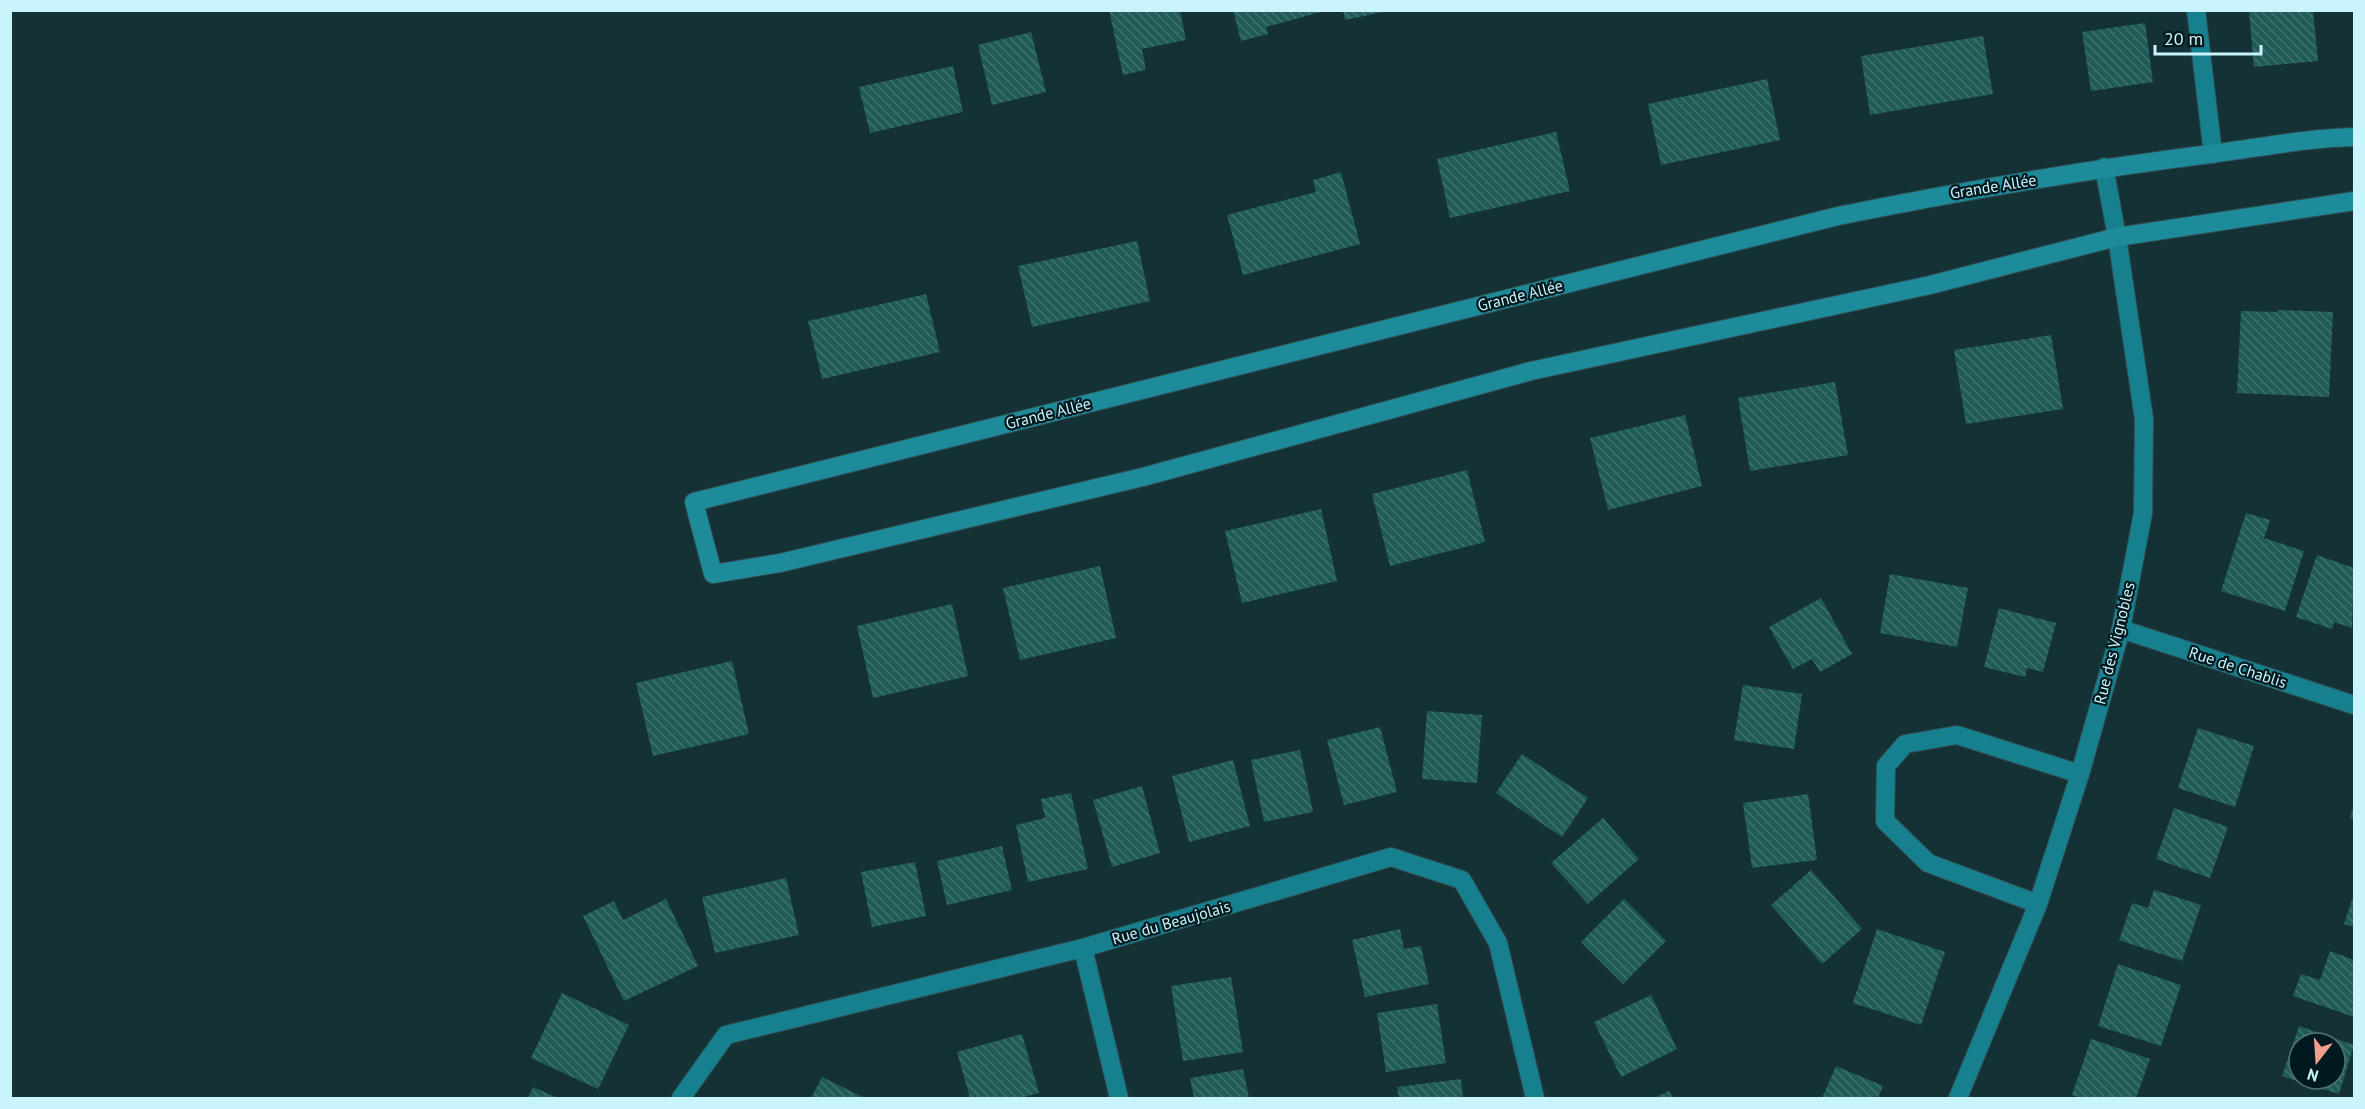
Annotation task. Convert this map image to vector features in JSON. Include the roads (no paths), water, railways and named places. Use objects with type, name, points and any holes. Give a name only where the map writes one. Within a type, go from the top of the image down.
[{"type":"street","points":[[2196,10],[2213,154]]},
{"type":"street","name":"Grande Allée","points":[[2117,237],[1919,287],[1530,371],[1143,477],[780,563],[713,574],[694,502],[1838,216],[1970,189],[2104,167],[2213,154],[2316,138],[2355,137]]},
{"type":"street","name":"Rue des Vignobles","points":[[1958,1098],[2038,904],[2080,774],[2121,629],[2143,513],[2144,419],[2117,237],[2104,167]]},
{"type":"street","points":[[2117,237],[2355,201]]},
{"type":"street","name":"Rue de Chablis","points":[[2121,629],[2355,705]]},
{"type":"street","points":[[2038,904],[1928,863],[1885,821],[1886,766],[1905,744],[1957,735],[2080,774]]},
{"type":"street","name":"Rue du Beaujolais","points":[[681,1098],[726,1035],[1083,948],[1391,857],[1462,880],[1498,943],[1535,1098]]},
{"type":"street","points":[[1083,948],[1119,1098]]}]
